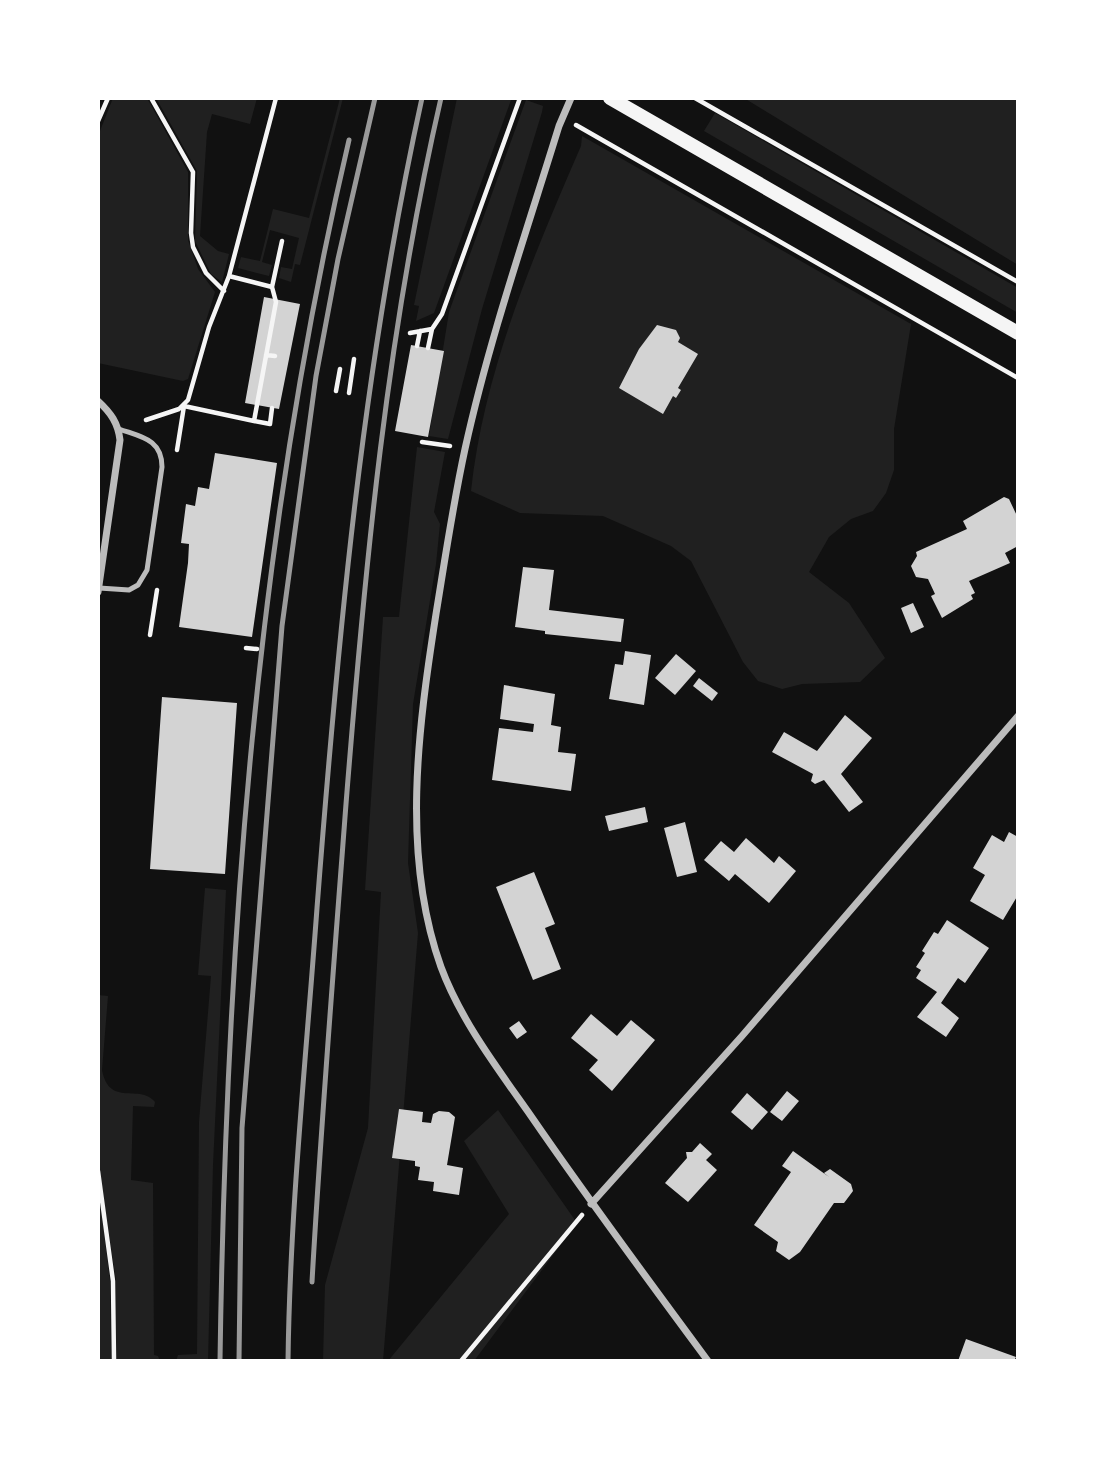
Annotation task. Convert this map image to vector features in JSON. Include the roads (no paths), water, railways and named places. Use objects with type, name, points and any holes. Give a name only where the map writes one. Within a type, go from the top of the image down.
[{"type":"main road","points":[[610,98],[1018,333]]},
{"type":"street","points":[[571,98],[497,324],[465,449],[428,665],[422,727],[419,867],[427,921],[442,969],[467,1022],[591,1204],[708,1361]]},
{"type":"street","points":[[98,401],[111,414],[119,429],[120,453],[98,589]]},
{"type":"street","points":[[591,1204],[742,1036],[1018,716]]},
{"type":"lane","points":[[98,589],[129,590],[145,576],[162,467],[161,452],[154,442],[119,429]]},
{"type":"railway","points":[[239,1361],[242,1128],[282,626],[316,376],[338,259],[375,98]]},
{"type":"railway","points":[[288,1361],[299,1134],[344,603],[368,400],[401,199],[422,98]]},
{"type":"railway","points":[[312,1282],[346,804],[370,537],[406,273],[441,98]]},
{"type":"railway","points":[[220,1361],[229,1054],[251,747],[268,594],[290,442],[317,290],[349,140]]}]
